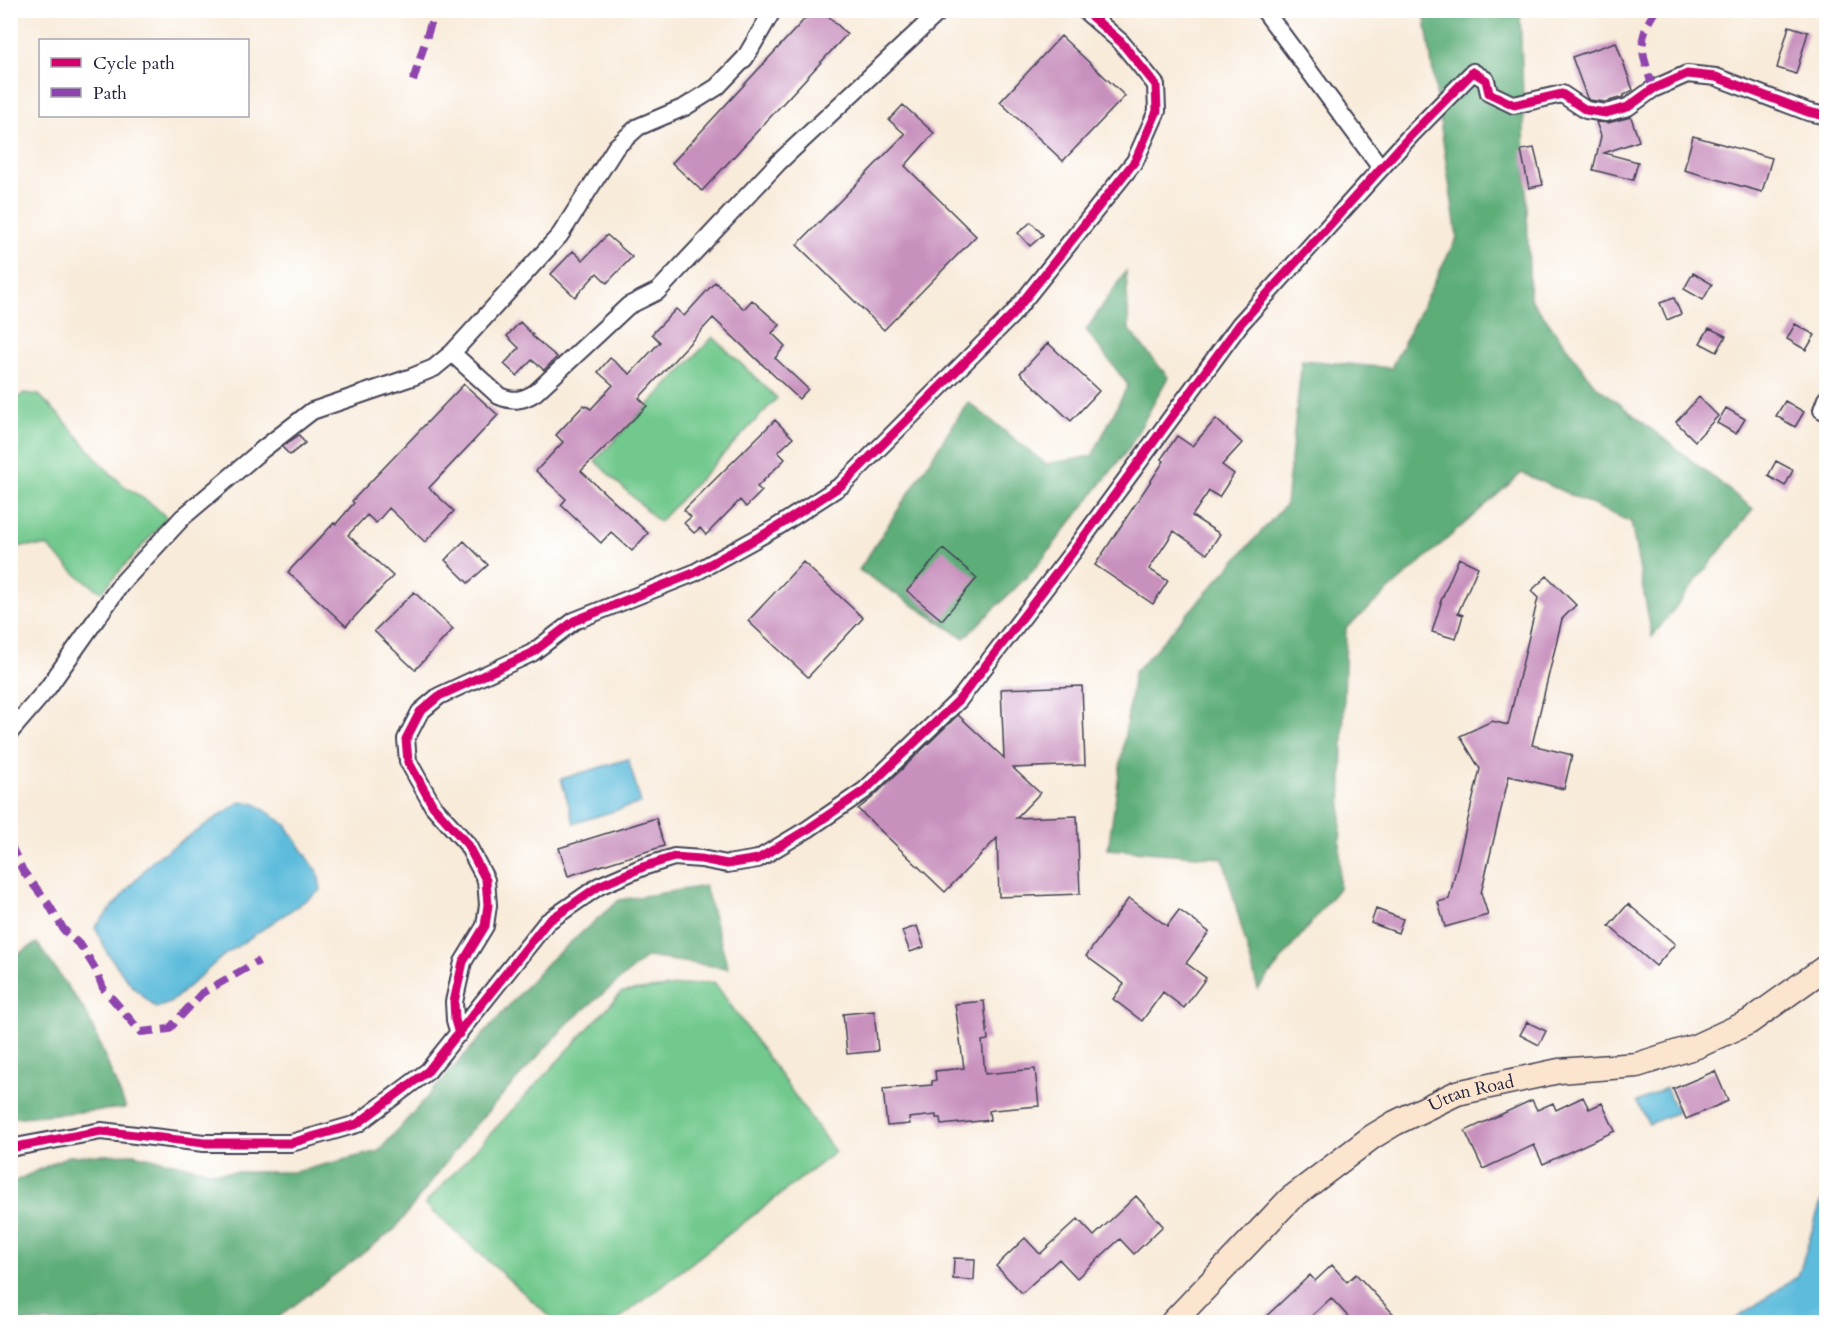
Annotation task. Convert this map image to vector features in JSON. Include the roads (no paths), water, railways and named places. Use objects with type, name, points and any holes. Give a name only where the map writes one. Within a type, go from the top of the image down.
[{"type":"main road","name":"Uttan Road","points":[[1173,1323],[1290,1199],[1372,1137],[1395,1123],[1457,1093],[1558,1071],[1638,1065],[1697,1046],[1749,1022],[1827,967]]},
{"type":"street","points":[[10,732],[47,689],[121,584],[183,517],[312,411],[434,368],[452,353],[560,235],[616,147],[638,127],[685,107],[717,87],[745,58],[773,10]]},
{"type":"street","points":[[452,353],[499,396],[517,401],[528,398],[628,306],[658,291],[778,163],[941,10]]},
{"type":"street","points":[[459,1034],[454,1002],[464,962],[485,926],[488,905],[486,880],[468,844],[433,806],[408,761],[406,739],[420,712],[439,696],[532,653],[574,621],[694,573],[777,527],[842,485],[1012,315],[1135,161],[1157,111],[1156,85],[1121,42],[1084,10]]},
{"type":"street","points":[[1264,10],[1381,168]]},
{"type":"street","points":[[10,1148],[101,1131],[204,1143],[291,1143],[357,1125],[428,1071],[547,922],[599,886],[643,867],[674,857],[727,864],[758,859],[808,830],[865,790],[959,700],[1072,553],[1240,324],[1381,168],[1473,72],[1486,80],[1489,93],[1514,105],[1562,94],[1586,110],[1606,113],[1628,107],[1653,89],[1687,74],[1716,77],[1808,112],[1827,116]]},
{"type":"water","points":[[628,759],[641,803],[574,823],[561,779]]},
{"type":"water","points":[[240,802],[256,804],[286,825],[318,873],[321,890],[223,956],[170,1003],[156,1008],[132,986],[108,954],[95,927],[153,860]]},
{"type":"water","points":[[1666,1088],[1677,1112],[1649,1124],[1637,1102]]},
{"type":"water","points":[[1826,1192],[1826,1322],[1731,1322],[1798,1276]]}]
